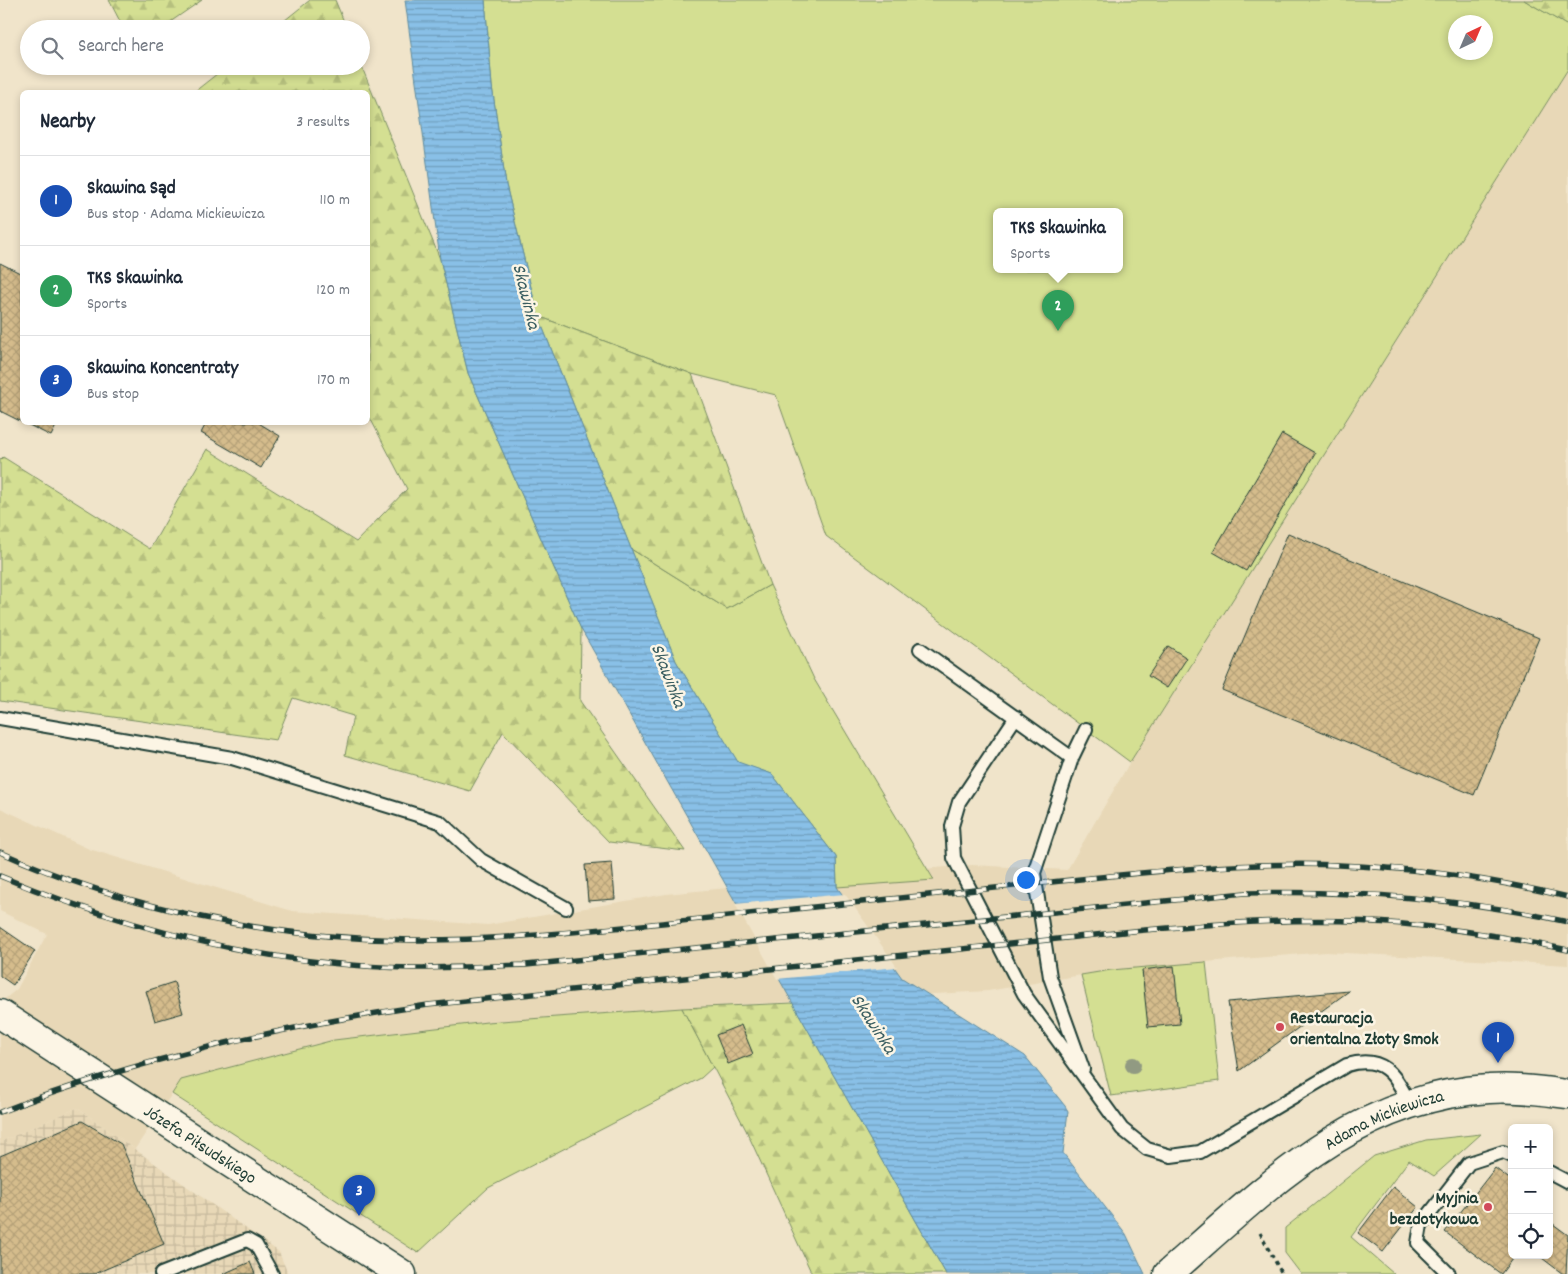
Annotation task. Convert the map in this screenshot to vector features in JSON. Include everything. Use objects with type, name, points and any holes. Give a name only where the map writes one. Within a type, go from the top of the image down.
[{"type":"main road","name":"Józefa Piłsudskiego","points":[[0,1014],[402,1274]]},
{"type":"main road","name":"Adama Mickiewicza","points":[[1168,1274],[1287,1172],[1329,1141],[1362,1123],[1409,1103],[1488,1089],[1568,1094]]},
{"type":"lane","points":[[920,649],[1072,758]]},
{"type":"lane","points":[[1016,717],[959,802],[952,826],[954,858],[1024,994],[1122,1129],[1147,1149],[1171,1156],[1200,1152],[1346,1065],[1360,1062],[1374,1062],[1387,1070],[1399,1081],[1409,1103]]},
{"type":"lane","points":[[0,718],[232,758],[440,822],[481,860],[566,908]]},
{"type":"lane","points":[[1086,729],[1072,758],[1034,873],[1050,977],[1088,1083]]},
{"type":"lane","points":[[1449,1274],[1418,1243],[1422,1225],[1469,1163],[1503,1152],[1508,1154]]},
{"type":"lane","points":[[1553,1174],[1568,1182]]},
{"type":"lane","points":[[161,1274],[247,1240],[256,1245],[272,1274]]},
{"type":"path","points":[[1256,1226],[1282,1274]]},
{"type":"shaded area","points":[[1568,68],[1568,965],[1326,952],[1111,970],[988,991],[682,1008],[487,1022],[334,1040],[181,1080],[135,1149],[77,1108],[0,1142],[0,1003],[17,989],[47,934],[0,911],[0,808],[89,849],[292,911],[488,925],[666,894],[910,870],[972,865],[1067,870],[1130,762]]},
{"type":"shaded area","points":[[77,1108],[279,1252],[288,1274],[0,1274],[0,1142]]},
{"type":"green space","points":[[109,0],[202,0],[173,20],[119,20]]},
{"type":"green space","points":[[310,0],[335,0],[343,20],[285,20]]},
{"type":"green space","points":[[485,0],[1524,0],[1568,26],[1568,69],[1130,762],[826,536],[776,395],[692,374],[538,316],[506,185],[492,86]]},
{"type":"green space","points":[[1524,0],[1568,0],[1568,26]]},
{"type":"green space","points":[[216,75],[365,75],[440,259],[468,373],[581,629],[580,701],[685,851],[609,842],[503,732],[470,791],[345,755],[353,716],[293,698],[276,740],[0,701],[0,460],[3,457],[150,549],[207,449],[356,542],[407,489],[370,418],[370,90],[197,90]]},
{"type":"green space","points":[[538,316],[692,374],[770,585],[727,609],[631,549]]},
{"type":"green space","points":[[631,549],[727,609],[770,585],[814,679],[934,880],[837,887],[836,857],[772,774],[738,763],[676,661]]},
{"type":"green space","points":[[1206,962],[1219,1081],[1111,1096],[1081,975],[1111,970]]},
{"type":"green space","points":[[793,1003],[946,1274],[812,1274],[746,1130],[682,1008]]},
{"type":"green space","points":[[682,1008],[713,1067],[701,1078],[488,1188],[418,1253],[172,1094],[181,1080],[334,1040],[487,1022]]},
{"type":"green space","points":[[1481,1134],[1434,1176],[1409,1160],[1351,1237],[1394,1274],[1301,1274],[1285,1253],[1285,1228],[1374,1156],[1426,1140]]},
{"type":"water","name":"Skawinka","points":[[405,0],[485,0],[492,86],[506,185],[538,316],[676,661],[738,762],[772,774],[836,857],[837,887],[902,978],[1025,1056],[1065,1106],[1068,1111],[1063,1153],[1126,1234],[1145,1274],[946,1274],[581,629],[468,373],[440,259]]},
{"type":"pier","points":[[845,894],[897,967],[777,979],[735,904]]},
{"type":"building","points":[[0,263],[20,273],[20,421],[0,411]]},
{"type":"building","points":[[29,425],[56,425],[51,436]]},
{"type":"building","points":[[205,425],[262,425],[280,436],[261,468],[201,433]]},
{"type":"building","points":[[1282,434],[1315,453],[1246,571],[1213,552]]},
{"type":"building","points":[[1288,533],[1539,638],[1474,795],[1222,690]]},
{"type":"building","points":[[1168,646],[1187,658],[1167,688],[1148,676]]},
{"type":"building","points":[[612,863],[615,899],[588,901],[585,865]]},
{"type":"building","points":[[0,927],[35,951],[13,985],[0,976]]},
{"type":"building","points":[[1174,966],[1180,1024],[1148,1027],[1142,970]]},
{"type":"building","points":[[174,982],[183,1013],[155,1021],[146,991]]},
{"type":"building","points":[[1349,991],[1239,1071],[1228,1002]]},
{"type":"building","points":[[741,1025],[753,1054],[728,1064],[716,1035]]},
{"type":"building","points":[[82,1121],[121,1144],[164,1244],[94,1274],[0,1274],[0,1156]]},
{"type":"building","name":"Myjnia bezdotykowa","points":[[1495,1168],[1508,1178],[1508,1259],[1512,1259],[1501,1274],[1445,1232]]},
{"type":"building","points":[[1393,1187],[1418,1207],[1383,1252],[1358,1233]]},
{"type":"building","points":[[1553,1224],[1568,1235],[1566,1274],[1563,1274],[1543,1259],[1553,1259]]},
{"type":"building","points":[[250,1262],[255,1274],[223,1274]]},
{"type":"railway","points":[[0,852],[98,890],[149,905],[201,917],[253,927],[306,934],[411,940],[478,939],[546,934],[1135,873],[1258,865],[1368,866],[1483,880],[1568,897]]},
{"type":"railway","points":[[0,876],[99,913],[202,941],[306,960],[359,966],[412,968],[526,965],[1245,893],[1286,892],[1407,897],[1488,907],[1568,922]]},
{"type":"railway","points":[[0,1112],[105,1076],[211,1046],[318,1023],[428,1005],[1133,931],[1268,921],[1369,922],[1465,931],[1568,950]]},
{"type":"place","name":"TKS Skawinka","points":[[1058,331]]},
{"type":"place","name":"Restauracja orientalna Złoty Smok","points":[[1280,1027]]},
{"type":"place","name":"Skawina Sąd","points":[[1498,1063]]},
{"type":"place","name":"Myjnia bezdotykowa","points":[[1488,1207]]},
{"type":"place","name":"Skawina Koncentraty","points":[[359,1216]]}]
